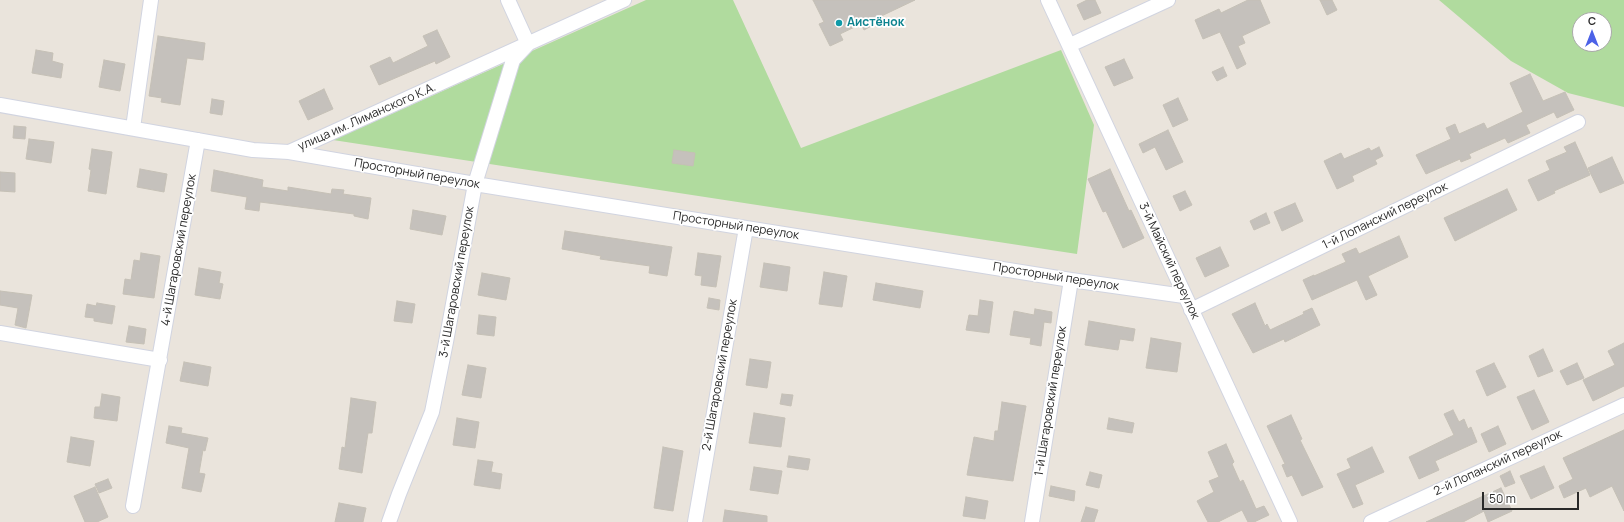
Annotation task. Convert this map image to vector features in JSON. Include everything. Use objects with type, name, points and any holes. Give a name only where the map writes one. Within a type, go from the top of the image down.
[{"type":"street","points":[[133,128],[151,0]]},
{"type":"street","points":[[508,0],[528,44]]},
{"type":"street","name":"улица им. Лиманского К.А.","points":[[0,105],[253,150],[290,152],[624,0]]},
{"type":"street","name":"3-й Майский переулок","points":[[1048,0],[1290,522]]},
{"type":"street","points":[[1070,45],[1168,0]]},
{"type":"street","name":"3-й Шагаровский переулок","points":[[390,522],[399,494],[432,412],[475,184],[513,60],[528,44]]},
{"type":"street","name":"1-й Лопанский переулок","points":[[1191,310],[1578,122]]},
{"type":"street","name":"4-й Шагаровский переулок","points":[[133,506],[198,140]]},
{"type":"street","name":"Просторный переулок","points":[[290,152],[746,228],[1071,280],[1184,296]]},
{"type":"street","name":"2-й Шагаровский переулок","points":[[695,522],[746,228]]},
{"type":"street","name":"1-й Шагаровский переулок","points":[[1032,522],[1071,280]]},
{"type":"street","points":[[0,334],[160,360]]},
{"type":"street","name":"2-й Лопанский переулок","points":[[1371,522],[1624,405]]},
{"type":"green space","points":[[646,0],[733,0],[801,148],[1061,50],[1094,125],[1077,254],[333,140]]},
{"type":"green space","points":[[1439,0],[1624,0],[1624,107],[1568,93],[1511,61]]},
{"type":"building","name":"Аистёнок","points":[[813,0],[915,0],[873,20],[875,24],[864,30],[861,24],[840,34],[843,40],[830,46],[819,24],[824,22]]},
{"type":"building","points":[[1087,0],[1095,0],[1101,13],[1084,20],[1077,5]]},
{"type":"building","points":[[1248,0],[1260,0],[1270,23],[1242,36],[1245,43],[1238,46],[1246,64],[1237,69],[1220,32],[1203,39],[1195,20],[1219,9],[1221,13]]},
{"type":"building","points":[[1320,0],[1332,0],[1337,10],[1327,15]]},
{"type":"building","points":[[437,30],[450,57],[436,64],[435,61],[379,85],[370,66],[390,57],[393,63],[428,46],[423,36]]},
{"type":"building","points":[[158,36],[205,43],[203,60],[187,58],[180,105],[161,102],[162,98],[149,96]]},
{"type":"building","points":[[36,50],[53,53],[52,61],[63,64],[61,78],[32,73]]},
{"type":"building","points":[[1124,59],[1133,78],[1114,86],[1105,67]]},
{"type":"building","points":[[104,60],[125,64],[120,91],[99,87]]},
{"type":"building","points":[[1223,67],[1227,76],[1217,81],[1212,72]]},
{"type":"building","points":[[1530,74],[1543,101],[1565,92],[1574,110],[1557,118],[1554,112],[1526,125],[1530,133],[1508,143],[1505,138],[1469,154],[1471,158],[1461,162],[1460,159],[1426,174],[1416,155],[1451,139],[1446,128],[1455,124],[1459,134],[1484,123],[1487,129],[1523,112],[1510,83]]},
{"type":"building","points":[[324,89],[333,109],[308,120],[299,101]]},
{"type":"building","points":[[1178,98],[1188,120],[1173,127],[1163,105]]},
{"type":"building","points":[[212,99],[224,101],[222,115],[210,113]]},
{"type":"building","points":[[14,126],[26,127],[25,139],[13,138]]},
{"type":"building","points":[[1168,130],[1183,162],[1166,170],[1155,147],[1143,153],[1139,144]]},
{"type":"building","points":[[29,139],[54,142],[51,163],[26,159]]},
{"type":"building","points":[[1575,142],[1590,175],[1554,191],[1555,193],[1538,201],[1528,180],[1550,170],[1546,161],[1567,152],[1564,147]]},
{"type":"building","points":[[1379,147],[1383,156],[1375,160],[1377,164],[1352,176],[1354,181],[1337,189],[1324,161],[1341,153],[1344,159],[1369,148],[1371,151]]},
{"type":"building","points":[[92,149],[112,152],[106,194],[88,191]]},
{"type":"building","points":[[674,150],[695,153],[693,166],[672,163]]},
{"type":"building","points":[[1612,157],[1624,183],[1600,193],[1588,168]]},
{"type":"building","points":[[140,169],[167,174],[164,192],[137,187]]},
{"type":"building","points":[[1110,169],[1129,211],[1131,210],[1144,238],[1123,248],[1106,211],[1103,212],[1088,179]]},
{"type":"building","points":[[214,170],[263,180],[262,187],[288,191],[288,187],[331,194],[332,189],[344,190],[343,194],[371,198],[368,219],[354,216],[354,214],[260,202],[259,211],[245,209],[247,197],[211,191]]},
{"type":"building","points":[[0,172],[15,173],[15,192],[0,191]]},
{"type":"building","points":[[1507,189],[1517,210],[1455,241],[1444,218]]},
{"type":"building","points":[[1185,191],[1192,205],[1180,211],[1173,196]]},
{"type":"building","points":[[1295,203],[1303,221],[1282,231],[1274,212]]},
{"type":"building","points":[[413,210],[446,216],[442,235],[410,229]]},
{"type":"building","points":[[1266,213],[1270,223],[1254,230],[1250,221]]},
{"type":"building","points":[[565,231],[672,247],[667,276],[649,273],[650,266],[600,259],[601,256],[562,249]]},
{"type":"building","points":[[1399,236],[1408,257],[1368,276],[1377,295],[1366,300],[1357,280],[1312,300],[1303,280],[1346,262],[1342,254],[1356,248],[1359,254]]},
{"type":"building","points":[[1220,247],[1229,266],[1205,277],[1196,258]]},
{"type":"building","points":[[141,253],[160,256],[154,298],[123,294],[125,279],[131,280],[134,260],[140,261]]},
{"type":"building","points":[[698,253],[721,256],[716,287],[701,285],[702,276],[695,275]]},
{"type":"building","points":[[764,263],[790,267],[787,291],[760,287]]},
{"type":"building","points":[[199,268],[221,272],[219,283],[223,284],[220,299],[195,295]]},
{"type":"building","points":[[824,272],[847,276],[842,307],[819,304]]},
{"type":"building","points":[[482,273],[510,278],[506,300],[478,295]]},
{"type":"building","points":[[876,283],[923,291],[920,308],[873,300]]},
{"type":"building","points":[[0,291],[32,295],[26,328],[15,325],[18,308],[0,305]]},
{"type":"building","points":[[709,298],[720,300],[719,310],[707,308]]},
{"type":"building","points":[[980,300],[993,302],[989,333],[966,330],[969,315],[978,316]]},
{"type":"building","points":[[397,301],[415,304],[412,323],[394,321]]},
{"type":"building","points":[[97,303],[115,306],[112,324],[94,321],[94,318],[85,317],[87,304],[96,306]]},
{"type":"building","points":[[1255,303],[1265,326],[1267,324],[1270,330],[1304,314],[1303,312],[1312,308],[1320,325],[1285,342],[1284,339],[1253,353],[1232,314]]},
{"type":"building","points":[[1035,309],[1052,312],[1051,323],[1044,322],[1041,346],[1030,344],[1031,338],[1010,335],[1014,311],[1034,315]]},
{"type":"building","points":[[479,315],[496,317],[494,336],[477,334]]},
{"type":"building","points":[[1089,321],[1135,329],[1133,341],[1120,339],[1118,350],[1085,345]]},
{"type":"building","points":[[129,326],[146,329],[144,344],[126,342]]},
{"type":"building","points":[[1151,338],[1181,343],[1177,372],[1146,368]]},
{"type":"building","points":[[1624,343],[1624,386],[1593,401],[1583,380],[1615,365],[1608,351]]},
{"type":"building","points":[[1543,349],[1553,371],[1538,377],[1529,356]]},
{"type":"building","points":[[750,359],[771,362],[767,388],[746,385]]},
{"type":"building","points":[[184,362],[211,367],[208,386],[180,381]]},
{"type":"building","points":[[1494,363],[1506,387],[1487,396],[1476,371]]},
{"type":"building","points":[[1577,363],[1584,378],[1567,385],[1560,371]]},
{"type":"building","points":[[468,365],[486,368],[481,398],[462,395]]},
{"type":"building","points":[[1534,390],[1549,422],[1532,430],[1517,397]]},
{"type":"building","points":[[102,394],[120,397],[117,421],[94,418],[95,407],[100,407]]},
{"type":"building","points":[[782,394],[793,395],[791,406],[780,404]]},
{"type":"building","points":[[351,398],[376,402],[372,433],[368,433],[362,473],[339,469],[342,447],[345,448]]},
{"type":"building","points":[[1002,402],[1026,406],[1013,481],[967,475],[974,437],[994,441],[995,431],[998,431]]},
{"type":"building","points":[[1453,410],[1459,422],[1464,419],[1468,429],[1471,427],[1477,442],[1435,461],[1439,470],[1419,479],[1409,457],[1454,435],[1444,414]]},
{"type":"building","points":[[754,413],[785,418],[781,447],[749,443]]},
{"type":"building","points":[[1291,415],[1302,439],[1300,440],[1323,487],[1302,496],[1292,475],[1287,477],[1282,465],[1285,464],[1267,426]]},
{"type":"building","points":[[457,418],[479,422],[475,448],[453,445]]},
{"type":"building","points":[[1109,418],[1134,423],[1132,433],[1107,429]]},
{"type":"building","points":[[169,426],[182,428],[181,433],[208,438],[205,451],[203,450],[199,473],[205,474],[201,492],[182,488],[189,448],[166,443]]},
{"type":"building","points":[[1498,426],[1506,444],[1489,452],[1481,434]]},
{"type":"building","points":[[1624,430],[1624,511],[1612,486],[1590,497],[1586,488],[1564,498],[1559,486],[1573,479],[1563,458]]},
{"type":"building","points":[[71,437],[94,441],[90,466],[67,462]]},
{"type":"building","points":[[1226,444],[1234,462],[1232,464],[1240,482],[1243,480],[1256,509],[1264,506],[1269,515],[1254,522],[1248,522],[1242,510],[1218,522],[1208,522],[1197,501],[1214,492],[1209,481],[1219,477],[1208,452]]},
{"type":"building","points":[[663,447],[683,451],[673,511],[654,508]]},
{"type":"building","points":[[1372,447],[1384,472],[1355,485],[1363,504],[1353,508],[1337,474],[1351,468],[1347,459]]},
{"type":"building","points":[[789,456],[810,459],[808,470],[787,467]]},
{"type":"building","points":[[478,460],[493,462],[491,472],[502,474],[500,489],[474,485]]},
{"type":"building","points":[[1544,466],[1554,488],[1531,499],[1520,476]]},
{"type":"building","points":[[754,467],[782,471],[778,494],[750,490]]},
{"type":"building","points":[[1510,471],[1515,483],[1505,487],[1500,476]]},
{"type":"building","points":[[1090,472],[1102,475],[1099,488],[1086,485]]},
{"type":"building","points":[[108,479],[112,488],[99,493],[95,484]]},
{"type":"building","points":[[1051,486],[1075,491],[1074,501],[1049,496]]},
{"type":"building","points":[[95,487],[108,517],[97,522],[85,522],[74,496]]},
{"type":"building","points":[[1501,488],[1512,511],[1488,522],[1484,511],[1463,522],[1426,522]]},
{"type":"building","points":[[966,497],[988,501],[985,519],[963,516]]},
{"type":"building","points":[[339,503],[366,508],[363,522],[335,522]]},
{"type":"building","points":[[1086,507],[1098,510],[1094,522],[1081,522]]},
{"type":"building","points":[[725,510],[767,516],[767,522],[723,522]]},
{"type":"place","name":"Аистёнок","points":[[839,23]]}]
